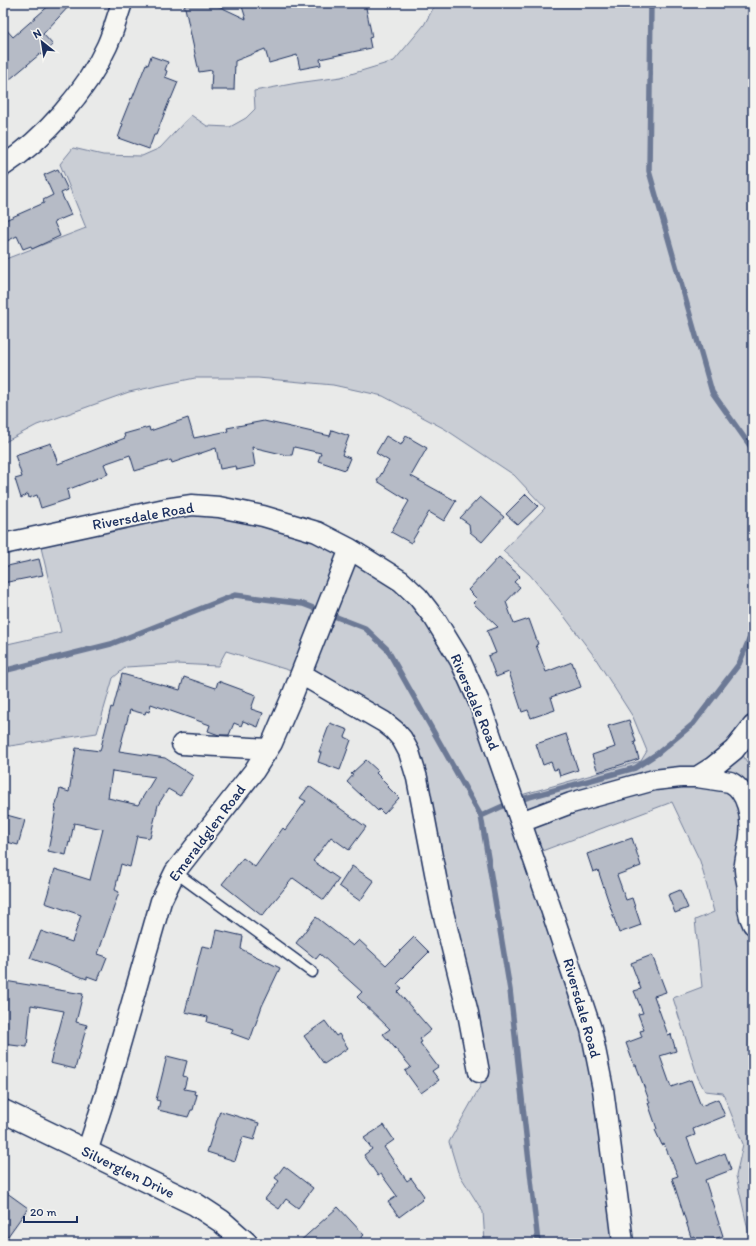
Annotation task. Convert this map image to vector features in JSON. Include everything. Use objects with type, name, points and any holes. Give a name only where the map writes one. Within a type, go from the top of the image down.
[{"type":"street","points":[[3,166],[26,150],[47,130],[89,79],[107,45],[122,3]]},
{"type":"street","name":"Riversdale Road","points":[[3,544],[165,509],[192,505],[219,507],[263,516],[317,532],[350,549],[401,581],[418,597],[435,619],[460,660],[479,702],[591,1029],[603,1089],[622,1243]]},
{"type":"street","name":"Emeraldglen Road","points":[[87,1152],[106,1093],[161,902],[175,872],[254,771],[268,749],[291,699],[350,549]]},
{"type":"street","points":[[301,674],[384,722],[402,739],[409,752],[417,778],[441,904],[468,1014],[479,1072]]},
{"type":"street","points":[[697,777],[713,767],[734,750],[753,726]]},
{"type":"street","points":[[182,744],[268,749]]},
{"type":"street","points":[[521,822],[571,803],[647,782],[681,777],[697,777],[730,782],[739,788],[744,798],[750,818],[750,836],[745,864],[745,874],[748,887],[747,907],[753,924]]},
{"type":"street","name":"Silverglen Drive","points":[[3,1111],[195,1204],[221,1222],[246,1243]]},
{"type":"lane","points":[[175,872],[312,972]]},
{"type":"shaded area","points":[[436,3],[753,3],[753,731],[740,750],[753,773],[753,1243],[751,1243],[736,1176],[743,1144],[723,1093],[705,1091],[698,1078],[673,998],[702,987],[695,920],[714,912],[700,861],[672,802],[534,854],[595,1030],[625,1243],[485,1243],[483,1212],[458,1172],[449,1142],[481,1085],[409,753],[301,674],[226,651],[218,666],[176,664],[126,667],[113,678],[97,733],[3,747],[3,645],[61,632],[39,539],[218,508],[350,550],[434,619],[514,797],[641,761],[647,751],[633,717],[594,656],[564,616],[530,575],[503,551],[545,508],[514,475],[445,429],[383,396],[333,385],[258,378],[195,378],[129,392],[37,425],[3,443],[3,260],[86,228],[60,164],[73,148],[103,155],[142,156],[160,148],[191,115],[207,126],[230,127],[246,118],[255,109],[254,91],[341,77],[394,61],[424,25]]},
{"type":"building","points":[[52,3],[72,3],[43,34],[53,45],[3,85],[3,26],[13,37]]},
{"type":"building","points":[[184,3],[212,3],[246,19],[241,3],[365,3],[372,37],[369,38],[371,48],[320,59],[321,65],[300,69],[297,55],[269,63],[265,49],[235,61],[234,90],[211,90],[212,70],[199,72]]},
{"type":"building","points":[[151,56],[168,62],[165,70],[167,71],[165,77],[178,82],[149,149],[118,138],[123,124],[121,123],[131,98],[132,99],[146,64],[148,65]]},
{"type":"building","points":[[58,169],[68,190],[61,193],[71,215],[54,222],[60,236],[32,249],[31,246],[23,249],[17,236],[3,243],[3,221],[44,203],[43,200],[53,195],[44,175]]},
{"type":"building","points":[[188,418],[194,438],[228,431],[227,428],[264,421],[330,436],[332,430],[349,436],[342,455],[350,458],[345,470],[318,461],[321,453],[294,447],[292,455],[286,455],[252,447],[255,466],[237,470],[236,466],[220,469],[216,448],[172,463],[171,460],[135,471],[130,455],[104,464],[108,474],[67,490],[69,499],[41,508],[37,495],[29,498],[28,494],[21,498],[15,479],[22,477],[15,455],[51,443],[58,464],[125,438],[124,434],[149,427],[150,431]]},
{"type":"building","points":[[386,436],[401,445],[406,436],[427,448],[411,476],[456,501],[444,521],[429,512],[411,543],[391,532],[409,501],[377,481],[389,461],[376,453]]},
{"type":"building","points":[[526,494],[538,506],[518,525],[506,514]]},
{"type":"building","points":[[480,497],[504,517],[482,542],[470,532],[469,524],[460,518]]},
{"type":"building","points":[[499,557],[520,576],[514,582],[520,587],[506,602],[514,624],[529,619],[538,644],[536,645],[546,672],[572,662],[581,687],[551,697],[555,710],[531,718],[528,710],[522,712],[509,672],[496,677],[488,656],[496,653],[487,631],[498,627],[473,603],[477,599],[468,590]]},
{"type":"building","points":[[39,559],[43,575],[3,583],[3,567]]},
{"type":"building","points":[[122,674],[180,690],[184,677],[216,688],[218,681],[256,695],[251,709],[263,713],[258,727],[243,721],[241,726],[234,723],[229,735],[219,735],[208,731],[210,725],[151,704],[149,712],[146,711],[145,714],[130,710],[119,751],[165,758],[193,776],[180,796],[168,789],[158,805],[150,838],[137,836],[130,867],[121,864],[115,890],[119,892],[98,954],[107,957],[98,980],[87,976],[87,979],[30,958],[41,931],[72,942],[81,915],[45,903],[55,869],[90,880],[103,829],[74,823],[66,855],[48,851],[55,808],[60,789],[69,792],[76,748],[100,751],[111,707],[113,708]],"holes":[[[112,771],[155,777],[138,805],[108,798]]]},
{"type":"building","points":[[629,720],[636,742],[634,742],[639,759],[598,772],[592,755],[615,747],[608,726]]},
{"type":"building","points":[[330,723],[348,730],[345,737],[351,740],[340,770],[318,762],[321,752],[319,752]]},
{"type":"building","points":[[566,734],[578,770],[560,776],[558,769],[554,770],[551,762],[543,765],[536,744]]},
{"type":"building","points":[[366,760],[378,771],[376,773],[399,798],[384,814],[379,809],[378,811],[347,782],[353,775],[351,774]]},
{"type":"building","points":[[309,786],[366,827],[349,850],[331,837],[313,861],[339,879],[324,900],[293,878],[262,916],[222,884],[243,858],[255,867],[283,828],[285,830],[306,801],[300,798]]},
{"type":"building","points":[[3,814],[25,820],[18,845],[3,841]]},
{"type":"building","points":[[632,838],[641,866],[617,875],[626,900],[632,898],[641,925],[619,933],[598,870],[593,872],[587,854]]},
{"type":"building","points":[[352,866],[374,881],[360,901],[339,886]]},
{"type":"building","points":[[680,890],[688,908],[675,913],[668,895]]},
{"type":"building","points":[[316,917],[353,946],[359,940],[386,965],[414,937],[429,952],[397,984],[402,988],[398,992],[431,1030],[420,1039],[422,1042],[420,1043],[438,1067],[432,1071],[439,1080],[421,1093],[405,1071],[411,1067],[383,1034],[390,1029],[357,997],[362,992],[320,954],[316,959],[296,943]]},
{"type":"building","points":[[217,930],[243,936],[241,949],[280,968],[262,1006],[250,1040],[231,1033],[233,1029],[207,1022],[208,1017],[185,1012],[202,946],[213,948]]},
{"type":"building","points":[[652,955],[666,992],[654,996],[668,1035],[671,1034],[676,1051],[660,1056],[671,1087],[691,1080],[701,1106],[718,1099],[725,1116],[693,1129],[695,1135],[687,1138],[697,1164],[725,1153],[731,1170],[705,1180],[723,1236],[702,1243],[696,1243],[694,1236],[691,1237],[672,1178],[678,1176],[664,1144],[662,1145],[655,1130],[657,1129],[648,1103],[650,1103],[626,1043],[642,1037],[640,1031],[644,1030],[638,1014],[643,1013],[634,991],[641,989],[631,963]]},
{"type":"building","points":[[5,981],[83,994],[76,1022],[87,1025],[75,1069],[50,1063],[64,1011],[31,1005],[27,1047],[3,1044],[3,993]]},
{"type":"building","points":[[325,1021],[336,1036],[339,1034],[348,1048],[324,1064],[304,1036]]},
{"type":"building","points":[[167,1056],[187,1061],[183,1076],[187,1077],[184,1089],[195,1091],[194,1094],[197,1095],[193,1110],[191,1110],[188,1117],[158,1110],[160,1101],[156,1100]]},
{"type":"building","points":[[220,1111],[259,1123],[254,1140],[243,1137],[235,1161],[207,1152]]},
{"type":"building","points":[[384,1125],[394,1140],[384,1147],[407,1181],[411,1178],[424,1196],[421,1199],[422,1200],[399,1217],[388,1202],[397,1196],[381,1174],[378,1176],[364,1155],[372,1149],[364,1138]]},
{"type":"building","points":[[284,1166],[313,1188],[298,1208],[286,1199],[279,1209],[265,1199],[279,1181],[275,1178]]},
{"type":"building","points":[[3,1190],[28,1208],[3,1243]]},
{"type":"building","points":[[338,1207],[364,1235],[355,1243],[298,1243]]},
{"type":"waterway","points":[[651,3],[649,171],[712,392],[753,450]]},
{"type":"waterway","points":[[3,671],[111,644],[235,595],[303,604],[365,628],[387,649],[481,816],[510,990],[538,1243]]},
{"type":"waterway","points":[[522,799],[635,768],[658,753],[693,724],[739,664],[753,630]]},
{"type":"waterway","points":[[481,816],[503,806]]}]
